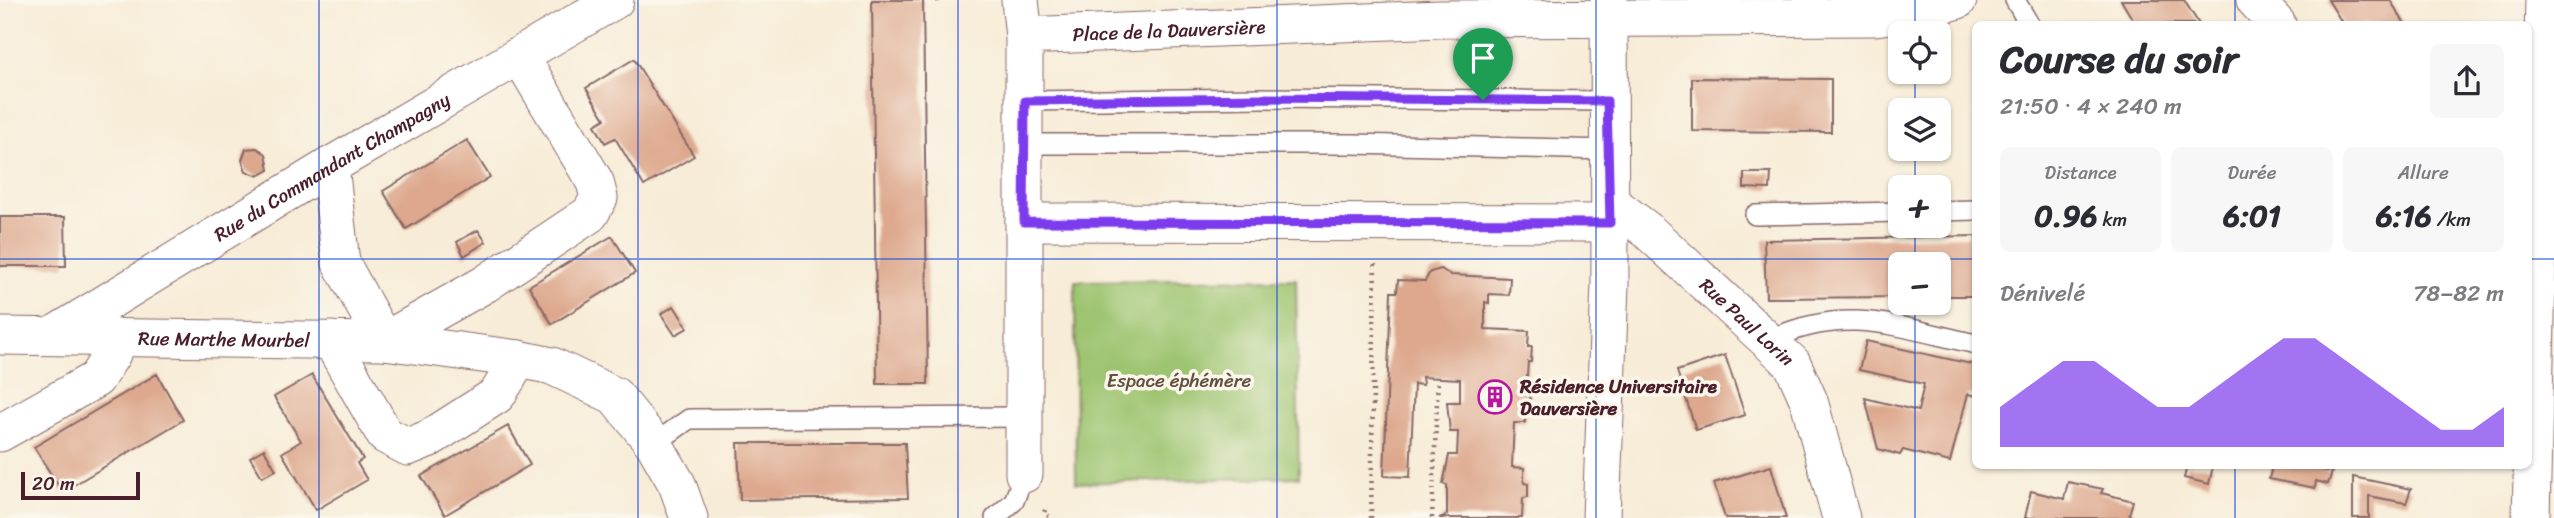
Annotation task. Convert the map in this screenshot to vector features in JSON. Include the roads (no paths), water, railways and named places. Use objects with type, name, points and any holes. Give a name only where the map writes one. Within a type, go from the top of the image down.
[{"type":"street","name":"Rue du Commandant Champagny","points":[[52,336],[330,166],[615,0]]},
{"type":"street","points":[[1020,0],[1024,36],[1025,101],[1027,417],[1024,474]]},
{"type":"street","name":"Place de la Dauversière","points":[[1024,36],[1433,9],[1743,8],[1875,17],[1921,11],[1958,0]]},
{"type":"street","points":[[2255,0],[2274,21]]},
{"type":"street","points":[[2532,408],[2533,298],[2544,0]]},
{"type":"street","points":[[1601,518],[1610,213],[1607,101],[1609,8]]},
{"type":"street","points":[[330,166],[341,264],[384,341],[485,284],[590,214],[599,198],[595,182],[520,56]]},
{"type":"street","points":[[1024,222],[1610,213]]},
{"type":"street","name":"Rue Paul Lorin","points":[[1610,213],[1647,230],[1792,363],[1801,380],[1841,518]]},
{"type":"street","name":"Rue Marthe Mourbel","points":[[0,336],[384,341],[552,366],[615,396],[654,444],[677,484],[689,518]]},
{"type":"street","name":"Rue Marthe Mourbel","points":[[0,433],[96,379],[111,354],[116,337]]},
{"type":"street","name":"Rue Marthe Mourbel","points":[[331,340],[385,435],[408,447],[430,438],[497,395],[519,359]]},
{"type":"street","points":[[2531,469],[2531,518]]},
{"type":"lane","points":[[2015,0],[2027,21]]},
{"type":"lane","points":[[1025,101],[1263,98],[1607,101]]},
{"type":"lane","points":[[1024,144],[1352,144],[1609,150]]},
{"type":"lane","points":[[1951,211],[1972,210]]},
{"type":"lane","points":[[1755,215],[1888,212]]},
{"type":"lane","points":[[1769,340],[1793,329],[1831,320],[1868,320],[1972,343]]},
{"type":"lane","points":[[654,444],[689,419],[1027,417]]},
{"type":"lane","points":[[995,518],[1014,501],[1024,474]]},
{"type":"place","name":"Résidence Universitaire Dauversière","points":[[1495,397]]},
{"type":"park label","name":"Espace éphémère","points":[[1179,380]]}]
